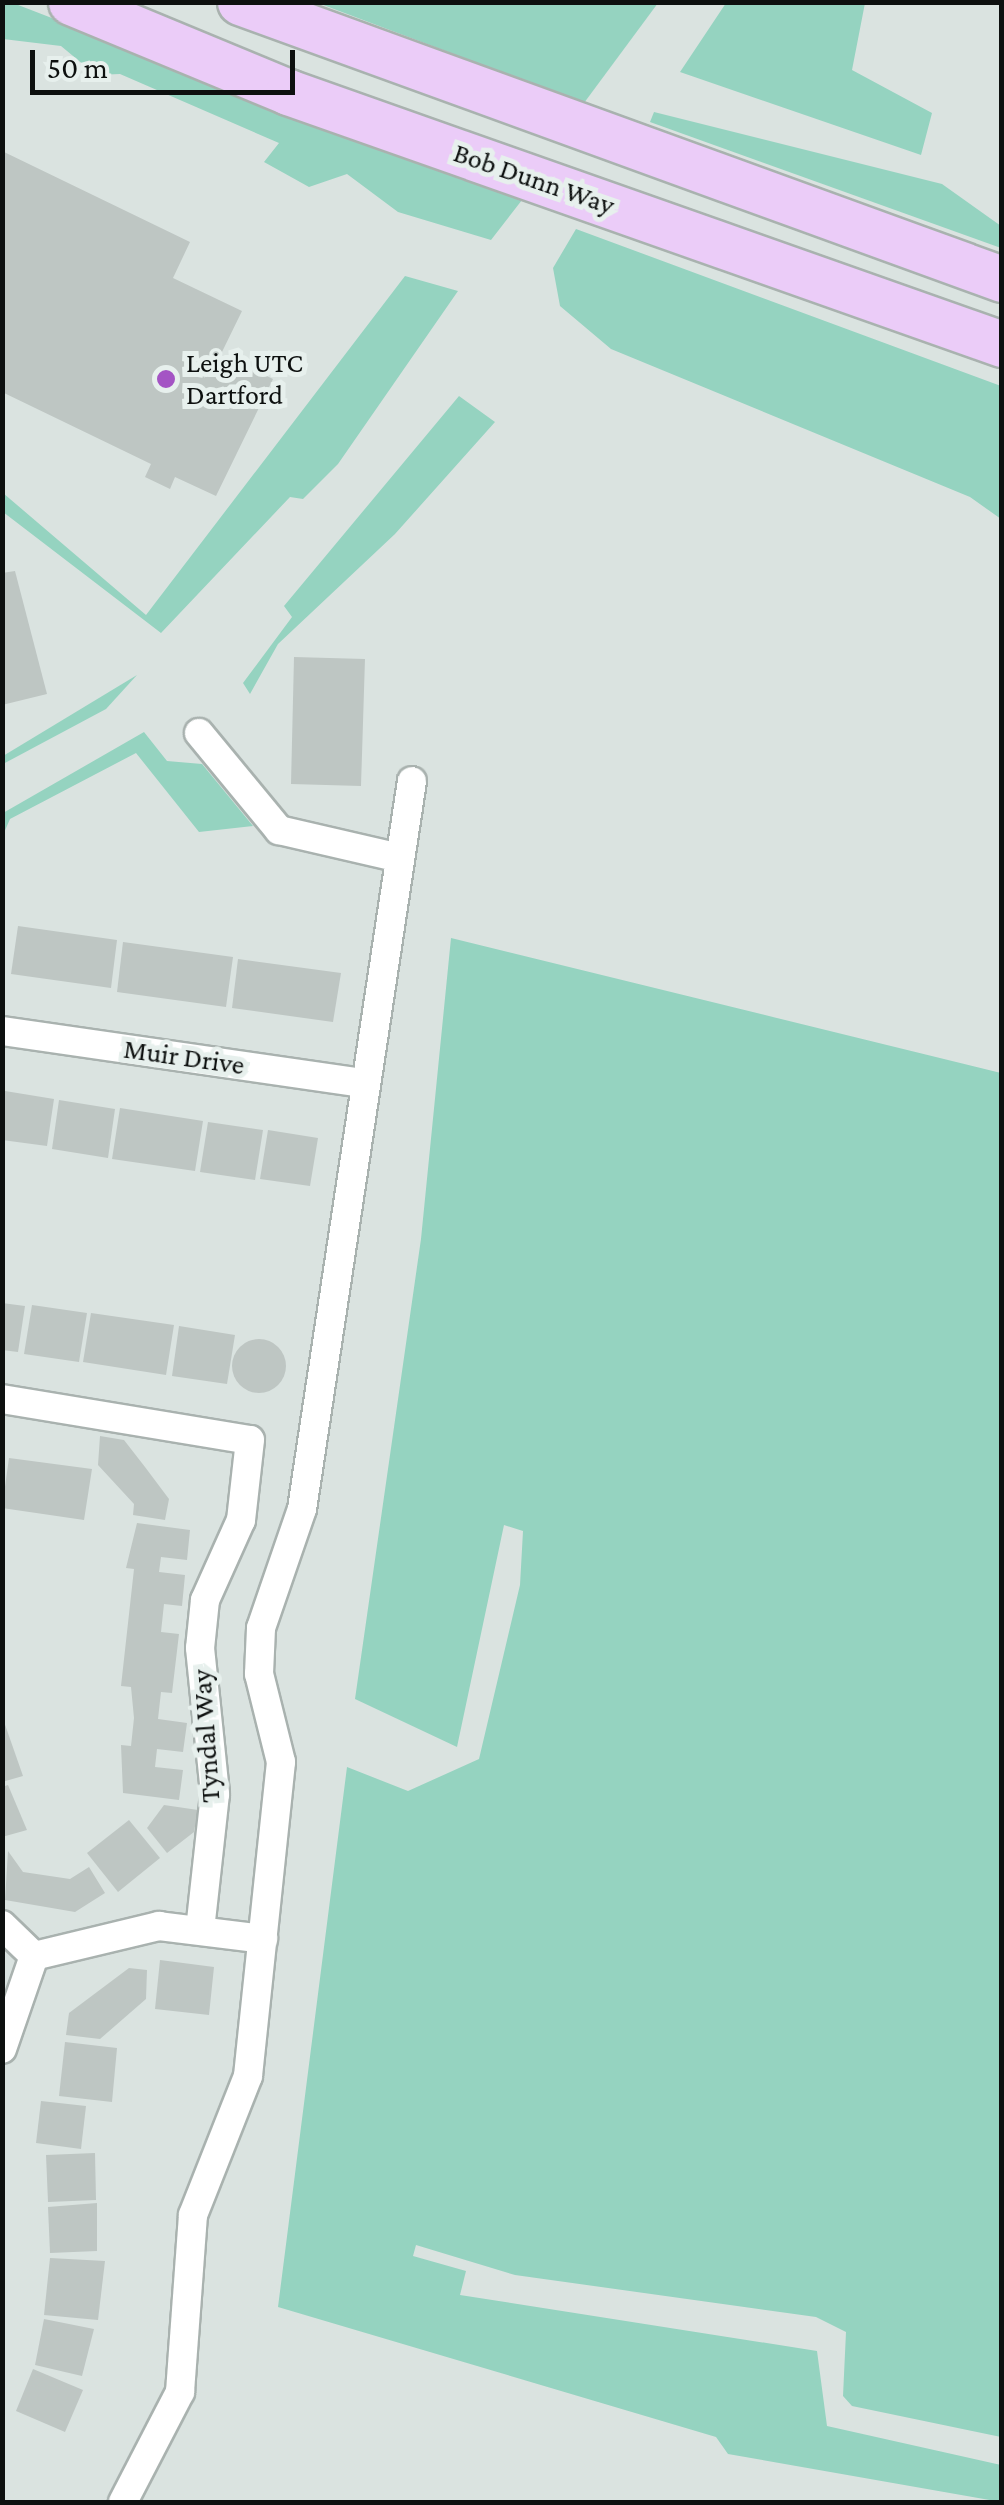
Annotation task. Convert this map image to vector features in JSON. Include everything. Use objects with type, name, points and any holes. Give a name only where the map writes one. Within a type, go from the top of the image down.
[{"type":"main road","name":"Bob Dunn Way","points":[[71,2],[288,92],[1002,344]]},
{"type":"main road","points":[[240,2],[1002,279]]},
{"type":"street","points":[[199,733],[279,830],[400,858]]},
{"type":"street","points":[[123,2502],[180,2392],[194,2215],[248,2076],[281,1762],[259,1674],[261,1628],[302,1510],[412,781]]},
{"type":"street","name":"Muir Drive","points":[[2,1031],[365,1083]]},
{"type":"street","name":"Tyndal Way","points":[[2,1399],[250,1440],[241,1520],[206,1600],[200,1648],[215,1794],[200,1930]]},
{"type":"street","points":[[2,1925],[34,1956]]},
{"type":"street","points":[[34,1956],[123,1932],[200,1930],[262,1939]]},
{"type":"street","points":[[2,2049],[34,1956]]},
{"type":"green space","points":[[3,3],[13,3],[522,200],[491,240],[398,212],[347,174],[309,187],[264,162],[279,143],[120,74],[96,75],[61,46],[3,39]]},
{"type":"green space","points":[[318,3],[658,3],[584,103]]},
{"type":"green space","points":[[726,3],[865,3],[852,70],[932,113],[921,155],[680,72]]},
{"type":"green space","points":[[654,112],[942,184],[1001,226],[1001,248],[650,122]]},
{"type":"green space","points":[[576,229],[1001,386],[1001,519],[970,497],[611,349],[560,306],[553,268]]},
{"type":"green space","points":[[405,276],[458,291],[338,464],[303,499],[290,497],[161,633],[3,512],[3,493],[146,615]]},
{"type":"green space","points":[[459,396],[495,422],[395,534],[278,644],[250,694],[243,683],[292,617],[284,606]]},
{"type":"green space","points":[[137,675],[106,709],[3,764],[3,756]]},
{"type":"green space","points":[[144,732],[167,761],[202,764],[253,826],[199,832],[136,753],[10,819],[3,835],[3,813]]},
{"type":"green space","points":[[451,938],[1001,1073],[1001,2437],[852,2406],[843,2396],[846,2332],[816,2317],[515,2275],[416,2245],[413,2256],[466,2271],[460,2295],[817,2351],[827,2426],[1001,2465],[1001,2502],[728,2454],[716,2437],[278,2307],[347,1767],[408,1791],[479,1759],[520,1585],[523,1531],[504,1525],[457,1747],[355,1699],[421,1239]]},
{"type":"building","points":[[2,151],[190,242],[173,278],[242,311],[221,354],[273,379],[216,496],[175,477],[170,489],[145,477],[151,464],[2,392]]},
{"type":"building","points":[[15,571],[47,694],[2,705],[2,573]]},
{"type":"building","points":[[294,657],[365,659],[361,786],[291,784]]},
{"type":"building","points":[[18,926],[117,940],[111,988],[11,974]]},
{"type":"building","points":[[123,942],[233,957],[226,1007],[117,992]]},
{"type":"building","points":[[238,959],[341,973],[333,1022],[232,1008]]},
{"type":"building","points":[[5,1091],[54,1099],[47,1146],[2,1140]]},
{"type":"building","points":[[59,1100],[115,1109],[108,1158],[52,1149]]},
{"type":"building","points":[[120,1108],[203,1121],[195,1171],[112,1159]]},
{"type":"building","points":[[208,1122],[263,1130],[255,1180],[200,1172]]},
{"type":"building","points":[[268,1130],[318,1138],[310,1186],[260,1179]]},
{"type":"building","points":[[2,1303],[25,1306],[18,1352],[2,1350]]},
{"type":"building","points":[[32,1305],[87,1313],[79,1362],[24,1354]]},
{"type":"building","points":[[91,1313],[174,1325],[166,1375],[83,1362]]},
{"type":"building","points":[[179,1326],[235,1335],[227,1384],[172,1376]]},
{"type":"building","points":[[259,1339],[278,1347],[286,1366],[278,1385],[259,1393],[240,1385],[232,1366],[240,1347]]},
{"type":"building","points":[[100,1436],[124,1440],[145,1467],[169,1499],[165,1520],[133,1515],[134,1504],[98,1465]]},
{"type":"building","points":[[9,1458],[92,1469],[84,1520],[2,1508]]},
{"type":"building","points":[[137,1523],[190,1530],[187,1560],[161,1557],[159,1572],[185,1575],[182,1606],[164,1604],[161,1632],[179,1634],[172,1693],[161,1692],[158,1719],[187,1723],[183,1752],[157,1749],[155,1767],[183,1770],[179,1800],[123,1793],[121,1745],[131,1746],[134,1718],[131,1687],[121,1686],[134,1569],[126,1568]]},
{"type":"building","points":[[2,1716],[23,1776],[2,1782]]},
{"type":"building","points":[[8,1785],[27,1830],[2,1837],[2,1787]]},
{"type":"building","points":[[164,1805],[198,1810],[194,1832],[167,1853],[147,1828]]},
{"type":"building","points":[[129,1820],[160,1858],[118,1892],[87,1853]]},
{"type":"building","points":[[8,1851],[23,1872],[70,1879],[89,1867],[105,1893],[75,1912],[5,1900]]},
{"type":"building","points":[[160,1960],[214,1967],[209,2015],[155,2009]]},
{"type":"building","points":[[129,1968],[147,1970],[146,1999],[100,2039],[66,2035],[69,2013]]},
{"type":"building","points":[[65,2042],[117,2048],[112,2102],[59,2096]]},
{"type":"building","points":[[41,2101],[86,2106],[81,2149],[36,2143]]},
{"type":"building","points":[[95,2153],[96,2200],[48,2202],[46,2155]]},
{"type":"building","points":[[97,2203],[97,2251],[50,2253],[48,2207]]},
{"type":"building","points":[[50,2258],[105,2261],[98,2320],[44,2315]]},
{"type":"building","points":[[44,2319],[94,2329],[82,2376],[35,2365]]},
{"type":"building","points":[[33,2369],[83,2390],[65,2432],[16,2411]]},
{"type":"place","name":"Leigh UTC Dartford","points":[[166,379]]}]
